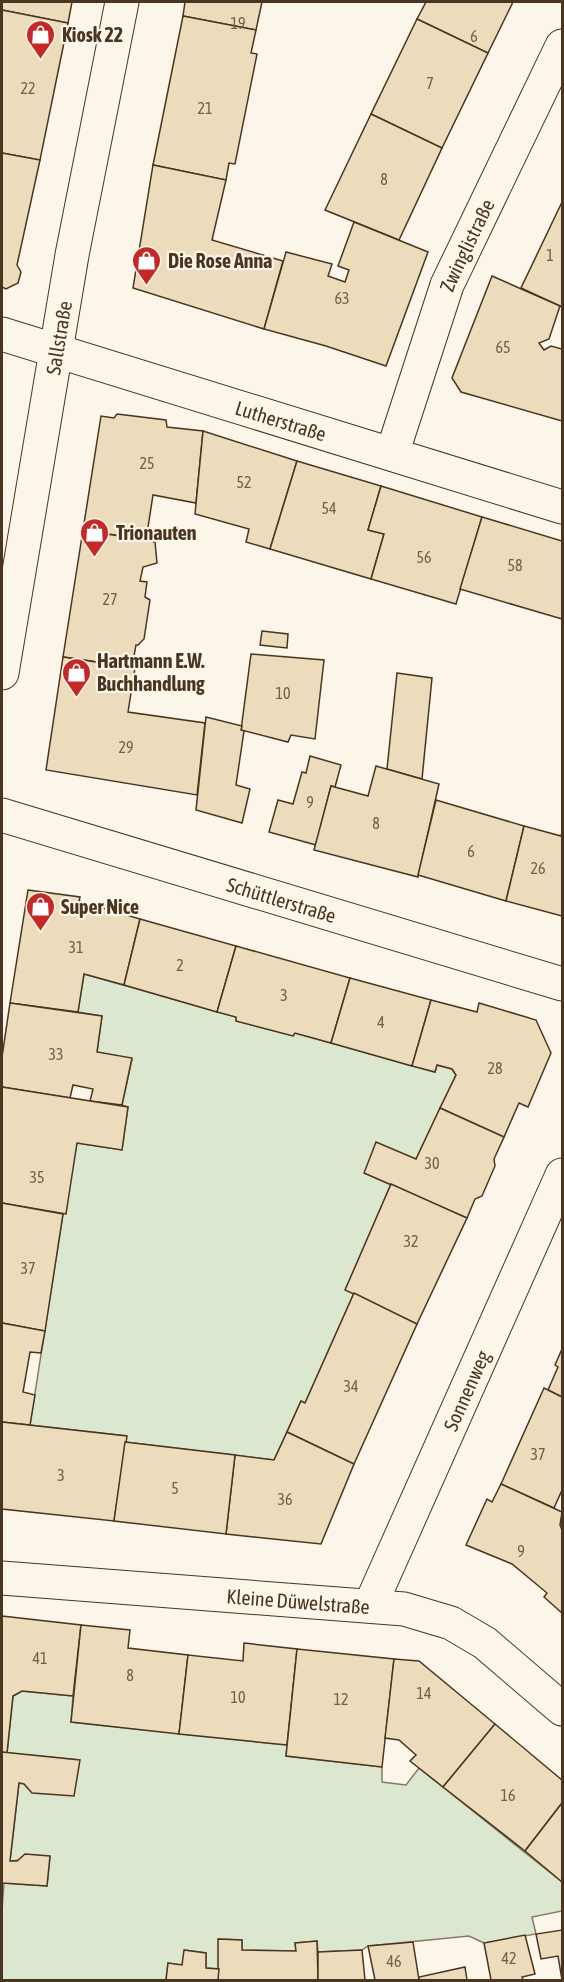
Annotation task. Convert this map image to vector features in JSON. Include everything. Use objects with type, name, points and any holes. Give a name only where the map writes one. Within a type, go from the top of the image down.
[{"type":"street","name":"Sallstraße","points":[[2,673],[55,351],[122,2]]},
{"type":"street","name":"Zwinglistraße","points":[[392,454],[447,285],[562,46]]},
{"type":"street","name":"Lutherstraße","points":[[2,334],[562,507]]},
{"type":"street","name":"Schüttlerstraße","points":[[2,815],[562,984]]},
{"type":"street","name":"Sonnenweg","points":[[370,1606],[562,1175]]},
{"type":"street","name":"Kleine Düwelstraße","points":[[2,1578],[404,1609],[451,1623],[485,1643],[562,1709]]},
{"type":"green space","points":[[84,974],[236,1017],[236,1021],[293,1036],[295,1033],[435,1072],[437,1065],[452,1069],[456,1075],[416,1159],[391,1184],[346,1289],[354,1293],[305,1403],[301,1401],[274,1460],[125,1442],[126,1436],[30,1425],[63,1214],[77,1143],[122,1150],[128,1107],[122,1105],[132,1059],[97,1052],[102,1016],[78,1012]]},
{"type":"green space","points":[[22,1691],[73,1696],[71,1722],[287,1745],[286,1756],[382,1767],[382,1782],[406,1785],[419,1768],[562,1882],[562,1911],[532,1917],[536,1934],[484,1943],[469,1936],[368,1946],[362,1950],[318,1952],[317,1941],[295,1943],[296,1951],[242,1950],[242,1940],[219,1939],[219,1969],[206,1968],[206,1953],[185,1950],[182,1965],[168,1963],[166,1980],[2,1980],[4,1883],[47,1886],[50,1857],[10,1861],[19,1783],[79,1760],[7,1753],[13,1696]]},
{"type":"building","points":[[2,2],[72,2],[68,23],[2,10]]},
{"type":"building","points":[[185,2],[262,2],[256,30],[183,16]]},
{"type":"building","points":[[426,2],[513,2],[488,53],[417,19]]},
{"type":"building","points":[[2,10],[68,23],[40,160],[2,153]]},
{"type":"building","points":[[183,16],[256,30],[251,53],[257,54],[235,164],[229,163],[226,180],[153,165]]},
{"type":"building","points":[[417,19],[488,53],[442,148],[371,114]]},
{"type":"building","points":[[371,114],[442,148],[399,240],[325,210]]},
{"type":"building","points":[[2,153],[40,160],[17,265],[21,272],[18,283],[6,289],[2,287]]},
{"type":"building","points":[[153,165],[226,180],[212,240],[283,261],[264,329],[133,288]]},
{"type":"building","points":[[562,202],[562,307],[521,288]]},
{"type":"building","points":[[354,222],[428,252],[386,366],[264,329],[286,252],[332,264],[328,276],[345,282],[349,270],[338,266]]},
{"type":"building","points":[[492,276],[560,306],[549,339],[539,343],[544,350],[551,346],[562,349],[562,421],[461,392],[452,378]]},
{"type":"building","points":[[117,414],[166,420],[167,427],[203,431],[196,503],[153,495],[146,540],[83,530],[101,416],[114,418]]},
{"type":"building","points":[[203,431],[297,461],[270,549],[246,542],[249,529],[195,514]]},
{"type":"building","points":[[297,461],[381,486],[368,530],[384,534],[371,579],[270,549]]},
{"type":"building","points":[[381,486],[482,517],[456,604],[371,579],[384,534],[368,530]]},
{"type":"building","points":[[482,517],[562,541],[562,619],[460,589]]},
{"type":"building","points":[[83,530],[155,542],[157,563],[143,567],[140,581],[147,582],[145,597],[150,600],[144,639],[136,645],[132,667],[63,657]]},
{"type":"building","points":[[262,631],[288,634],[287,648],[260,645]]},
{"type":"building","points":[[251,654],[324,660],[315,739],[291,735],[288,742],[241,730]]},
{"type":"building","points":[[63,657],[135,668],[128,712],[205,723],[197,795],[46,770]]},
{"type":"building","points":[[397,673],[432,678],[422,779],[387,769]]},
{"type":"building","points":[[206,717],[242,726],[241,730],[244,731],[236,785],[250,789],[242,823],[196,810]]},
{"type":"building","points":[[310,756],[341,765],[335,787],[331,786],[316,845],[269,832],[278,800],[293,804],[302,772],[306,773]]},
{"type":"building","points":[[376,766],[439,784],[418,877],[314,850],[331,786],[368,796]]},
{"type":"building","points":[[436,800],[524,826],[506,901],[418,875]]},
{"type":"building","points":[[524,826],[561,836],[562,832],[562,916],[506,901]]},
{"type":"building","points":[[28,890],[80,897],[79,901],[140,919],[124,985],[84,974],[78,1012],[10,1003]]},
{"type":"building","points":[[140,919],[236,946],[217,1012],[124,985]]},
{"type":"building","points":[[236,946],[350,978],[331,1043],[236,1021],[236,1017],[217,1012]]},
{"type":"building","points":[[350,978],[431,1000],[412,1066],[331,1043]]},
{"type":"building","points":[[431,1000],[477,1012],[479,1003],[536,1020],[551,1053],[528,1107],[519,1103],[504,1137],[440,1108],[456,1075],[452,1069],[437,1065],[435,1072],[412,1066]]},
{"type":"building","points":[[10,1003],[102,1016],[97,1052],[132,1058],[122,1105],[90,1101],[93,1089],[73,1085],[70,1098],[2,1087],[2,1057]]},
{"type":"building","points":[[2,1087],[128,1107],[122,1150],[77,1143],[66,1214],[2,1203]]},
{"type":"building","points":[[440,1108],[504,1137],[482,1196],[475,1199],[467,1218],[364,1173],[376,1142],[416,1159]]},
{"type":"building","points":[[391,1184],[467,1218],[417,1324],[345,1290]]},
{"type":"building","points":[[2,1203],[63,1214],[45,1331],[2,1323]]},
{"type":"building","points":[[354,1293],[417,1324],[354,1464],[287,1432],[301,1401],[305,1403]]},
{"type":"building","points":[[2,1323],[45,1331],[41,1353],[30,1352],[23,1392],[35,1395],[30,1425],[2,1422]]},
{"type":"building","points":[[562,1349],[562,1397],[548,1390],[558,1367],[555,1365]]},
{"type":"building","points":[[544,1388],[562,1397],[562,1490],[554,1508],[501,1484]]},
{"type":"building","points":[[2,1422],[127,1436],[114,1521],[2,1509]]},
{"type":"building","points":[[287,1432],[354,1464],[321,1544],[226,1534],[235,1455],[274,1460]]},
{"type":"building","points":[[125,1442],[235,1455],[226,1534],[114,1521]]},
{"type":"building","points":[[501,1484],[562,1512],[560,1525],[562,1530],[562,1613],[544,1597],[547,1593],[512,1564],[466,1545],[487,1499],[492,1502]]},
{"type":"building","points":[[2,1616],[81,1625],[73,1696],[22,1691],[13,1696],[7,1753],[2,1752]]},
{"type":"building","points":[[81,1625],[130,1630],[128,1648],[188,1655],[179,1734],[71,1722]]},
{"type":"building","points":[[244,1643],[297,1649],[287,1745],[179,1734],[188,1655],[243,1661]]},
{"type":"building","points":[[297,1649],[394,1659],[382,1767],[286,1756]]},
{"type":"building","points":[[394,1659],[419,1661],[495,1724],[443,1787],[410,1761],[416,1755],[399,1740],[385,1738]]},
{"type":"building","points":[[495,1724],[562,1780],[562,1803],[525,1851],[443,1787]]},
{"type":"building","points":[[2,1752],[80,1760],[74,1796],[32,1793],[24,1784],[19,1783],[10,1861],[17,1861],[25,1854],[50,1856],[47,1886],[2,1883]]},
{"type":"building","points":[[562,1803],[562,1882],[525,1851]]},
{"type":"building","points":[[562,1930],[562,1980],[558,1956],[541,1959],[536,1934]]},
{"type":"building","points":[[525,1935],[535,1974],[522,1977],[523,1980],[491,1980],[484,1943]]},
{"type":"building","points":[[218,1939],[242,1940],[242,1950],[296,1951],[295,1943],[317,1941],[318,1980],[218,1980]]},
{"type":"building","points":[[413,1942],[419,1980],[375,1980],[368,1946]]},
{"type":"building","points":[[184,1950],[206,1953],[206,1968],[219,1969],[218,1980],[166,1980],[168,1963],[182,1965]]},
{"type":"building","points":[[362,1950],[365,1980],[318,1980],[318,1952]]},
{"type":"building","points":[[465,1967],[467,1980],[419,1980],[419,1977]]},
{"type":"place","name":"Kiosk 22","points":[[41,60]]},
{"type":"place","name":"Die Rose Anna","points":[[147,286]]},
{"type":"place","name":"Trionauten","points":[[95,558]]},
{"type":"place","name":"Hartmann E.W. Buchhandlung","points":[[76,698]]},
{"type":"place","name":"Super Nice","points":[[40,932]]}]
